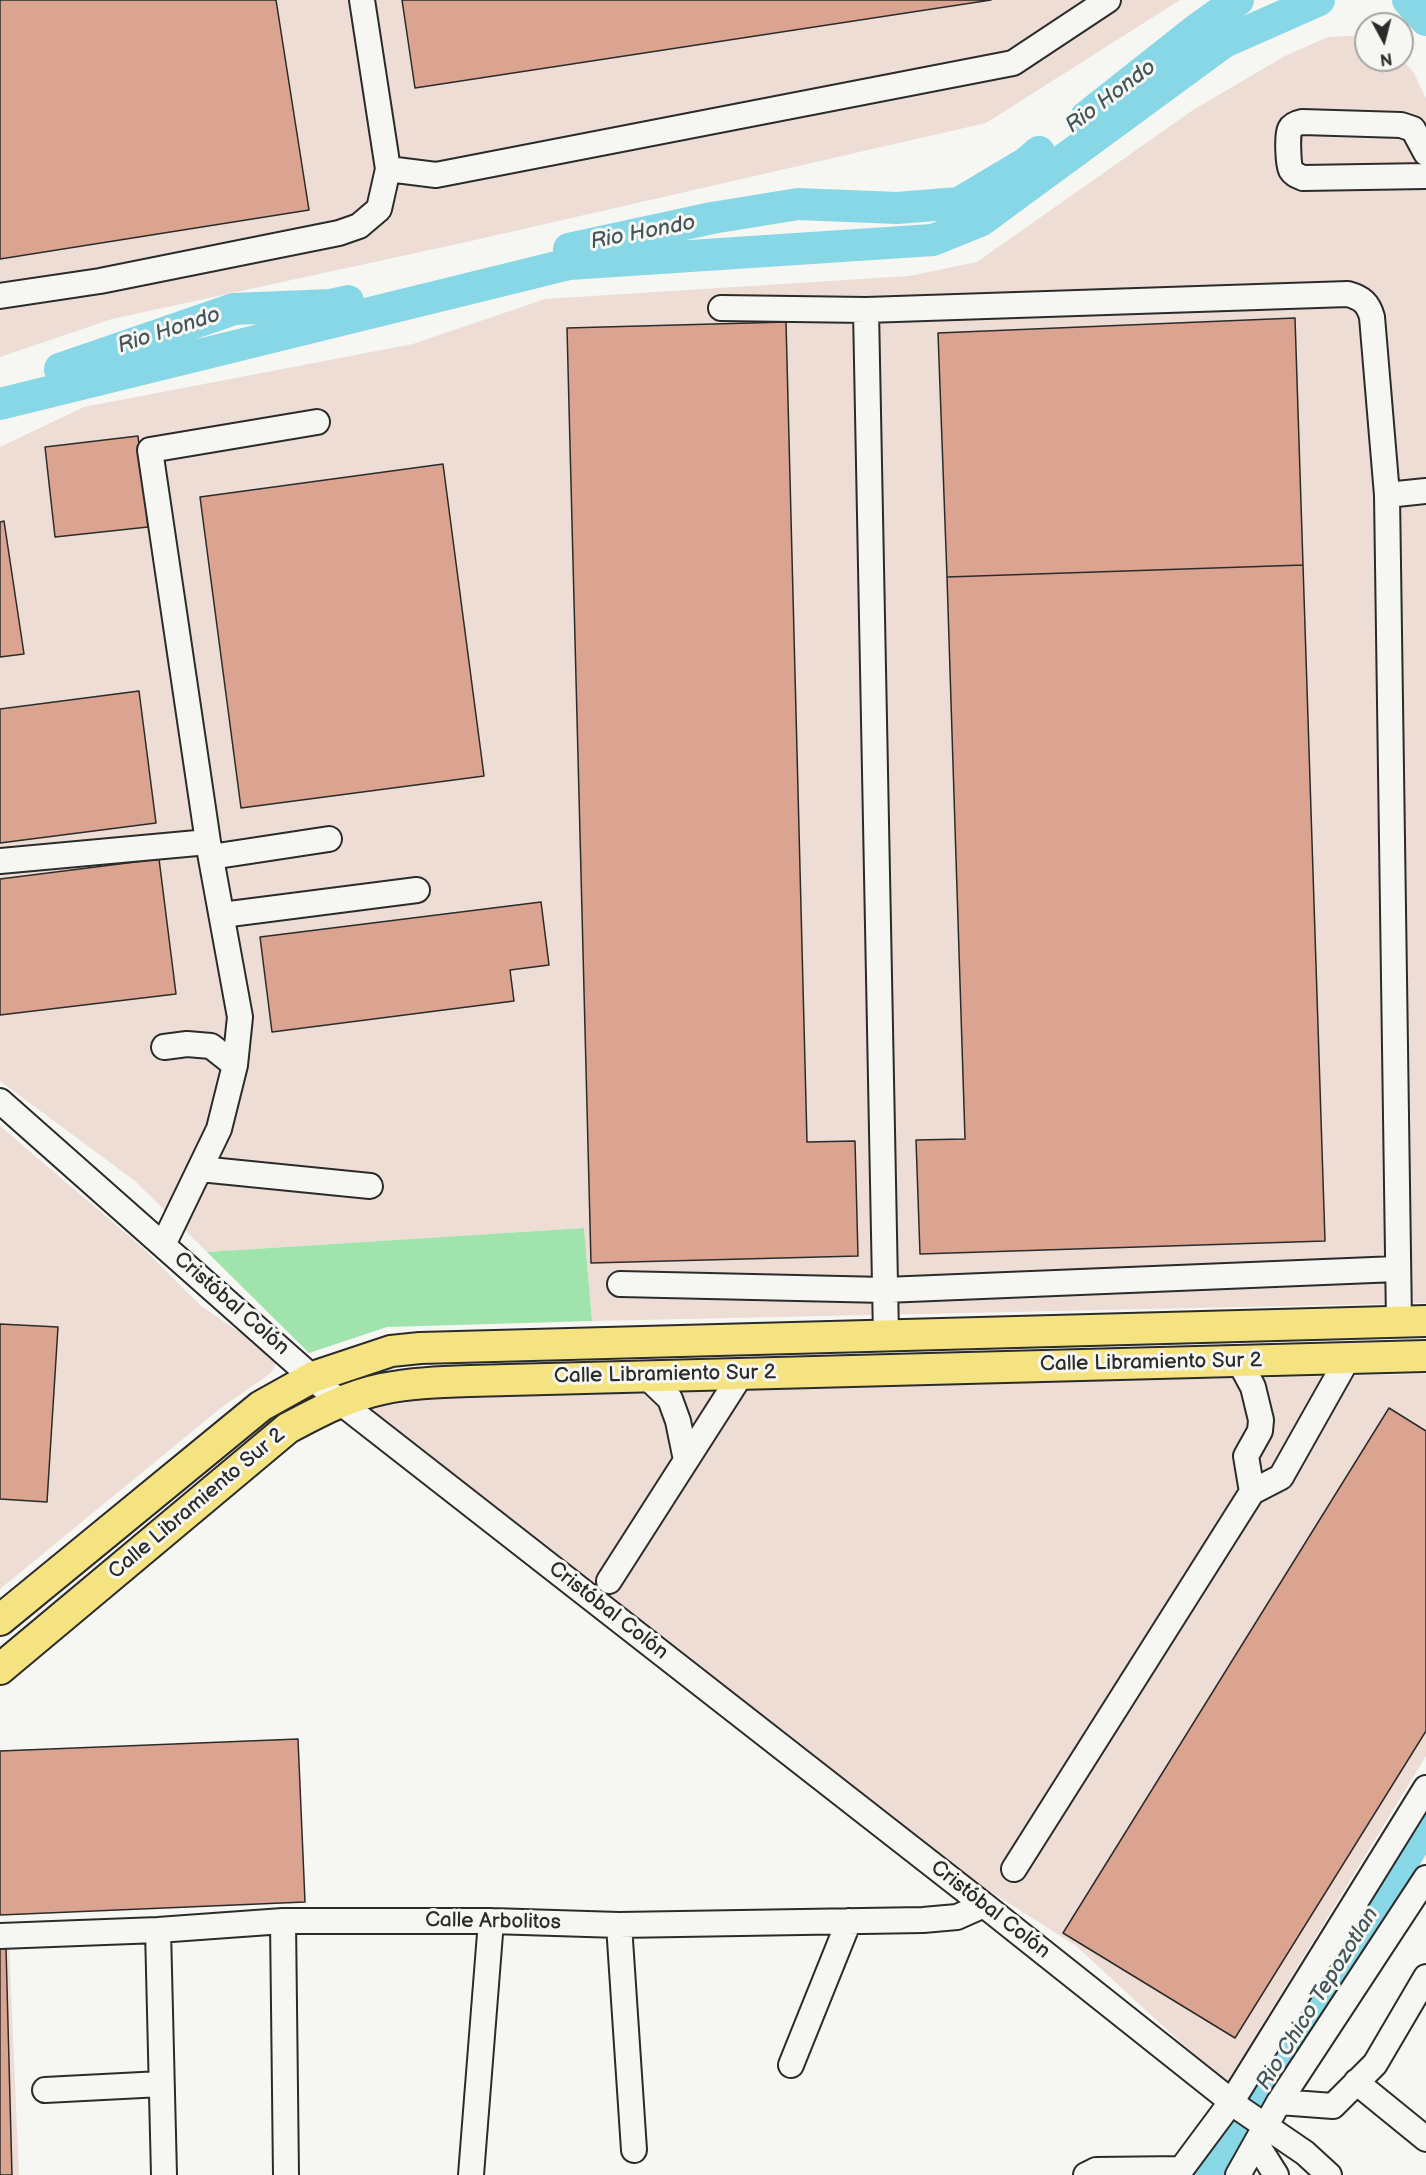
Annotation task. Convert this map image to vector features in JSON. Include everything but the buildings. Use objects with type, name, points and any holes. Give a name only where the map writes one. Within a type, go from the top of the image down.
[{"type":"main road","name":"Calle Libramiento Sur 2","points":[[0,1620],[261,1406],[313,1377],[391,1351],[1412,1321]]},
{"type":"main road","points":[[1412,1321],[1413,1356]]},
{"type":"main road","points":[[1348,1323],[1348,1358]]},
{"type":"main road","points":[[886,1335],[887,1370]]},
{"type":"main road","points":[[577,1344],[578,1378]]},
{"type":"main road","name":"Calle Libramiento Sur 2","points":[[0,1669],[288,1428],[340,1402],[381,1389],[470,1380],[1413,1356]]},
{"type":"street","points":[[0,296],[100,281],[339,233],[359,226],[379,209],[388,169],[362,0]]},
{"type":"street","points":[[388,169],[436,175],[1012,63],[1108,0]]},
{"type":"street","points":[[1426,153],[1413,129],[1401,125],[1302,122],[1295,124],[1288,136],[1292,171],[1303,178],[1426,176]]},
{"type":"street","points":[[721,308],[866,310],[1348,294],[1360,297],[1369,306],[1372,317],[1387,495],[1397,1269],[1412,1321]]},
{"type":"street","points":[[866,310],[886,1335]]},
{"type":"street","points":[[163,1245],[219,1129],[235,1065],[240,1017],[210,850],[150,450],[317,422]]},
{"type":"street","points":[[1387,495],[1426,491]]},
{"type":"street","points":[[0,861],[210,850],[329,839]]},
{"type":"street","points":[[222,915],[417,890]]},
{"type":"street","points":[[164,1047],[187,1044],[211,1046],[235,1065]]},
{"type":"street","name":"Cristóbal Colón","points":[[0,1101],[340,1402],[984,1905],[1251,2120],[1305,2153],[1329,2175]]},
{"type":"street","points":[[200,1169],[370,1186]]},
{"type":"street","points":[[620,1284],[885,1290],[1397,1269]]},
{"type":"street","points":[[1014,1869],[1252,1492],[1281,1477],[1348,1358]]},
{"type":"street","points":[[1239,1360],[1253,1388],[1261,1420],[1260,1431],[1246,1456],[1252,1492]]},
{"type":"street","points":[[609,1581],[742,1373]]},
{"type":"street","points":[[646,1376],[670,1399],[678,1421],[686,1460]]},
{"type":"street","points":[[1238,2175],[1251,2120],[1426,1788]]},
{"type":"street","points":[[1086,2175],[1096,2170],[1179,2172],[1279,2102],[1426,1878]]},
{"type":"street","name":"Calle Arbolitos","points":[[0,1936],[158,1930],[283,1921],[491,1921],[619,1925],[923,1920],[957,1917],[984,1905]]},
{"type":"street","points":[[283,1921],[286,2175]]},
{"type":"street","points":[[471,2175],[491,1921]]},
{"type":"street","points":[[791,2065],[849,1921]]},
{"type":"street","points":[[619,1925],[634,2150]]},
{"type":"street","points":[[158,1930],[164,2175]]},
{"type":"street","points":[[1279,2102],[1333,2106],[1375,2064],[1426,1977]]},
{"type":"street","points":[[1356,2082],[1426,2139]]},
{"type":"street","points":[[45,2090],[161,2084]]},
{"type":"street","points":[[1251,2120],[1276,2175]]},
{"type":"shaded area","points":[[0,0],[1180,0],[986,123],[471,241],[112,319],[0,357]]},
{"type":"shaded area","points":[[1354,36],[1354,72],[1413,72],[1426,99],[1426,1303],[592,1321],[584,1228],[207,1252],[135,1181],[0,1081],[0,447],[84,407],[413,344],[545,299],[909,276],[977,262],[1193,110],[1285,56],[1328,37]]},
{"type":"shaded area","points":[[0,1126],[142,1247],[200,1305],[265,1350],[277,1362],[271,1373],[222,1407],[0,1589]]},
{"type":"shaded area","points":[[1426,1374],[1426,1756],[1226,2084],[1076,1946],[933,1855],[429,1459],[371,1409],[425,1399]]},
{"type":"shaded area","points":[[0,1945],[9,1945],[19,2175],[0,2175]]},
{"type":"green space","points":[[584,1228],[592,1321],[387,1327],[309,1353],[207,1252]]},
{"type":"waterway","name":"Rio Hondo","points":[[1086,117],[1196,30],[1238,0]]},
{"type":"waterway","points":[[0,404],[569,264],[933,240],[980,221],[1224,42],[1319,0]]},
{"type":"waterway","points":[[1408,0],[1426,20]]},
{"type":"waterway","name":"Rio Hondo","points":[[569,249],[712,218],[798,204],[897,208],[959,203],[1026,163],[1039,152]]},
{"type":"waterway","name":"Rio Hondo","points":[[60,369],[234,309],[330,305],[348,301]]},
{"type":"waterway","name":"Rio Chico Tepozotlan","points":[[1210,2175],[1426,1824]]}]
